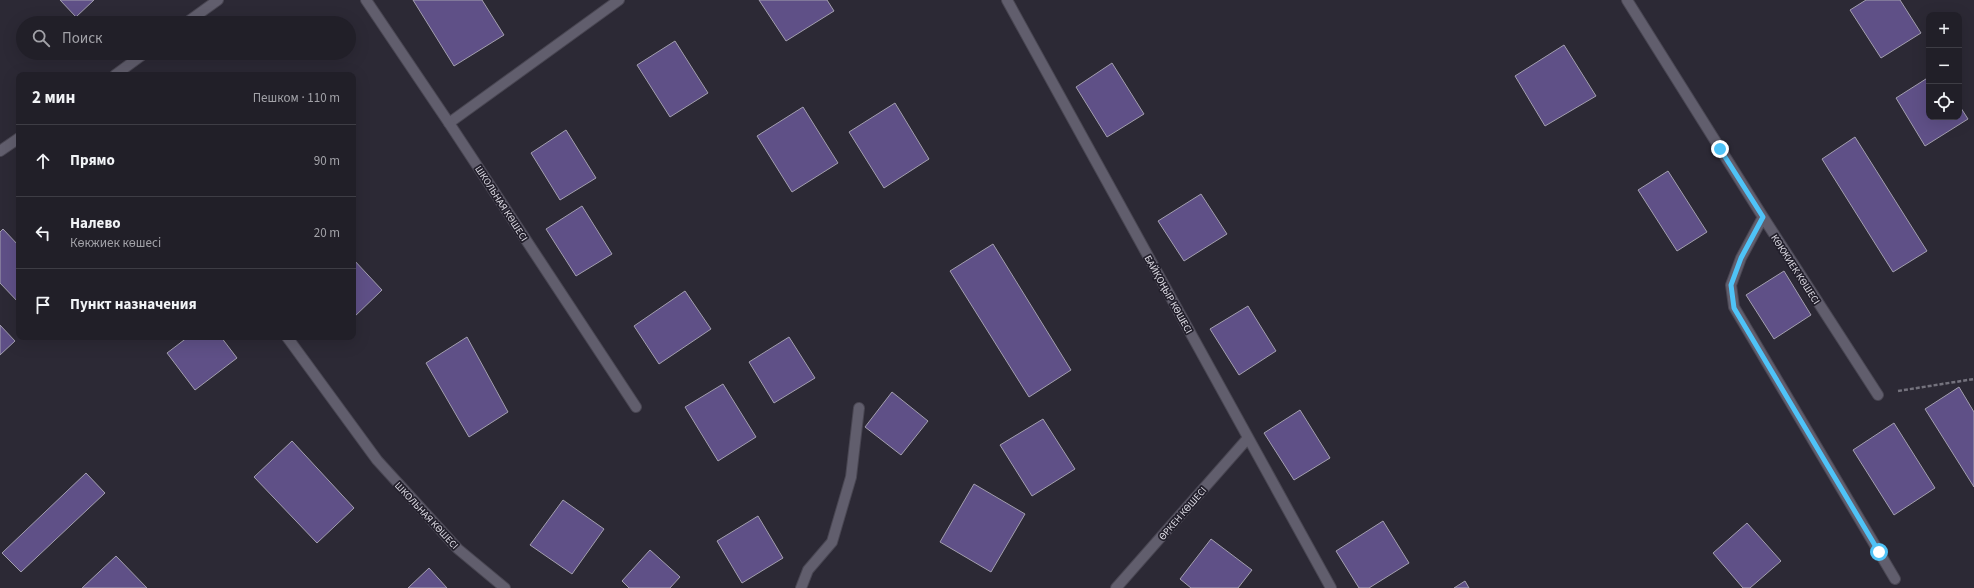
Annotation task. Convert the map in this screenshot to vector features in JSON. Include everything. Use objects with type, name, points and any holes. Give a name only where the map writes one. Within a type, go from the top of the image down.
[{"type":"street","points":[[196,16],[218,0]]},
{"type":"street","name":"ШКОЛЬНАЯ КӨШЕСІ","points":[[366,0],[449,122],[636,407]]},
{"type":"street","points":[[449,122],[619,0]]},
{"type":"street","name":"БАЙҚОҢЫР КӨШЕСІ","points":[[1007,0],[1331,588]]},
{"type":"street","name":"КӨКЖИЕК КӨШЕСІ","points":[[1627,0],[1763,217],[1878,395]]},
{"type":"street","points":[[119,72],[135,60]]},
{"type":"street","points":[[0,151],[16,140]]},
{"type":"street","points":[[1763,217],[1741,258],[1731,285],[1734,308],[1895,579]]},
{"type":"street","name":"ШКОЛЬНАЯ КӨШЕСІ","points":[[290,340],[377,460],[458,549],[505,588]]},
{"type":"street","points":[[801,588],[808,570],[832,542],[851,477],[859,408]]},
{"type":"street","name":"ӨРКЕН КӨШЕСІ","points":[[1116,588],[1248,438]]},
{"type":"path","points":[[1878,395],[1974,378]]},
{"type":"building","points":[[60,0],[94,0],[77,16],[75,16]]},
{"type":"building","points":[[413,0],[482,0],[504,35],[454,66]]},
{"type":"building","points":[[759,0],[827,0],[834,11],[786,41]]},
{"type":"building","points":[[1866,0],[1900,0],[1921,33],[1881,58],[1850,10]]},
{"type":"building","points":[[675,41],[708,93],[670,117],[637,65]]},
{"type":"building","points":[[1564,45],[1596,96],[1545,126],[1515,76]]},
{"type":"building","points":[[1112,63],[1144,114],[1107,137],[1076,87]]},
{"type":"building","points":[[1926,79],[1926,120],[1962,120],[1962,110],[1968,119],[1925,146],[1896,98]]},
{"type":"building","points":[[895,103],[929,159],[884,188],[849,132]]},
{"type":"building","points":[[803,107],[838,163],[792,192],[757,136]]},
{"type":"building","points":[[566,130],[596,178],[560,200],[531,153]]},
{"type":"building","points":[[1855,137],[1927,251],[1893,272],[1822,159]]},
{"type":"building","points":[[1668,171],[1707,232],[1677,251],[1638,190]]},
{"type":"building","points":[[1201,194],[1227,234],[1184,261],[1158,221]]},
{"type":"building","points":[[582,206],[612,254],[576,276],[546,229]]},
{"type":"building","points":[[3,229],[16,243],[16,300],[0,283],[0,232]]},
{"type":"building","points":[[993,244],[1071,370],[1029,397],[950,271]]},
{"type":"building","points":[[356,262],[382,290],[356,315]]},
{"type":"building","points":[[1784,271],[1811,315],[1774,339],[1746,295]]},
{"type":"building","points":[[685,291],[711,329],[659,364],[634,326]]},
{"type":"building","points":[[1248,306],[1276,351],[1239,375],[1210,329]]},
{"type":"building","points":[[0,325],[15,341],[0,355]]},
{"type":"building","points":[[467,337],[508,412],[469,437],[426,363]]},
{"type":"building","points":[[789,337],[815,378],[774,403],[749,362]]},
{"type":"building","points":[[184,340],[223,340],[237,358],[195,390],[167,353]]},
{"type":"building","points":[[723,384],[756,437],[718,461],[685,407]]},
{"type":"building","points":[[1959,387],[1974,412],[1974,487],[1925,409]]},
{"type":"building","points":[[892,392],[928,421],[901,455],[865,427]]},
{"type":"building","points":[[1300,410],[1330,458],[1294,480],[1264,433]]},
{"type":"building","points":[[1043,419],[1075,469],[1032,496],[1000,445]]},
{"type":"building","points":[[1894,423],[1935,488],[1894,515],[1853,450]]},
{"type":"building","points":[[292,441],[354,508],[317,543],[254,477]]},
{"type":"building","points":[[86,473],[105,493],[21,572],[2,553]]},
{"type":"building","points":[[974,484],[1025,514],[991,572],[940,542]]},
{"type":"building","points":[[563,500],[604,529],[572,574],[530,545]]},
{"type":"building","points":[[758,516],[783,558],[742,583],[717,541]]},
{"type":"building","points":[[1383,521],[1409,563],[1369,588],[1359,588],[1336,551]]},
{"type":"building","points":[[1747,523],[1781,561],[1750,588],[1743,588],[1713,553]]},
{"type":"building","points":[[1211,539],[1252,570],[1238,588],[1191,588],[1180,579]]},
{"type":"building","points":[[650,550],[680,577],[670,588],[629,588],[622,581]]},
{"type":"building","points":[[116,556],[147,588],[82,588]]},
{"type":"building","points":[[429,568],[447,588],[408,588]]},
{"type":"building","points":[[1465,581],[1469,588],[1454,588]]},
{"type":"route","points":[[1720,149],[1763,217],[1741,258],[1731,285],[1734,308],[1879,552]]}]
